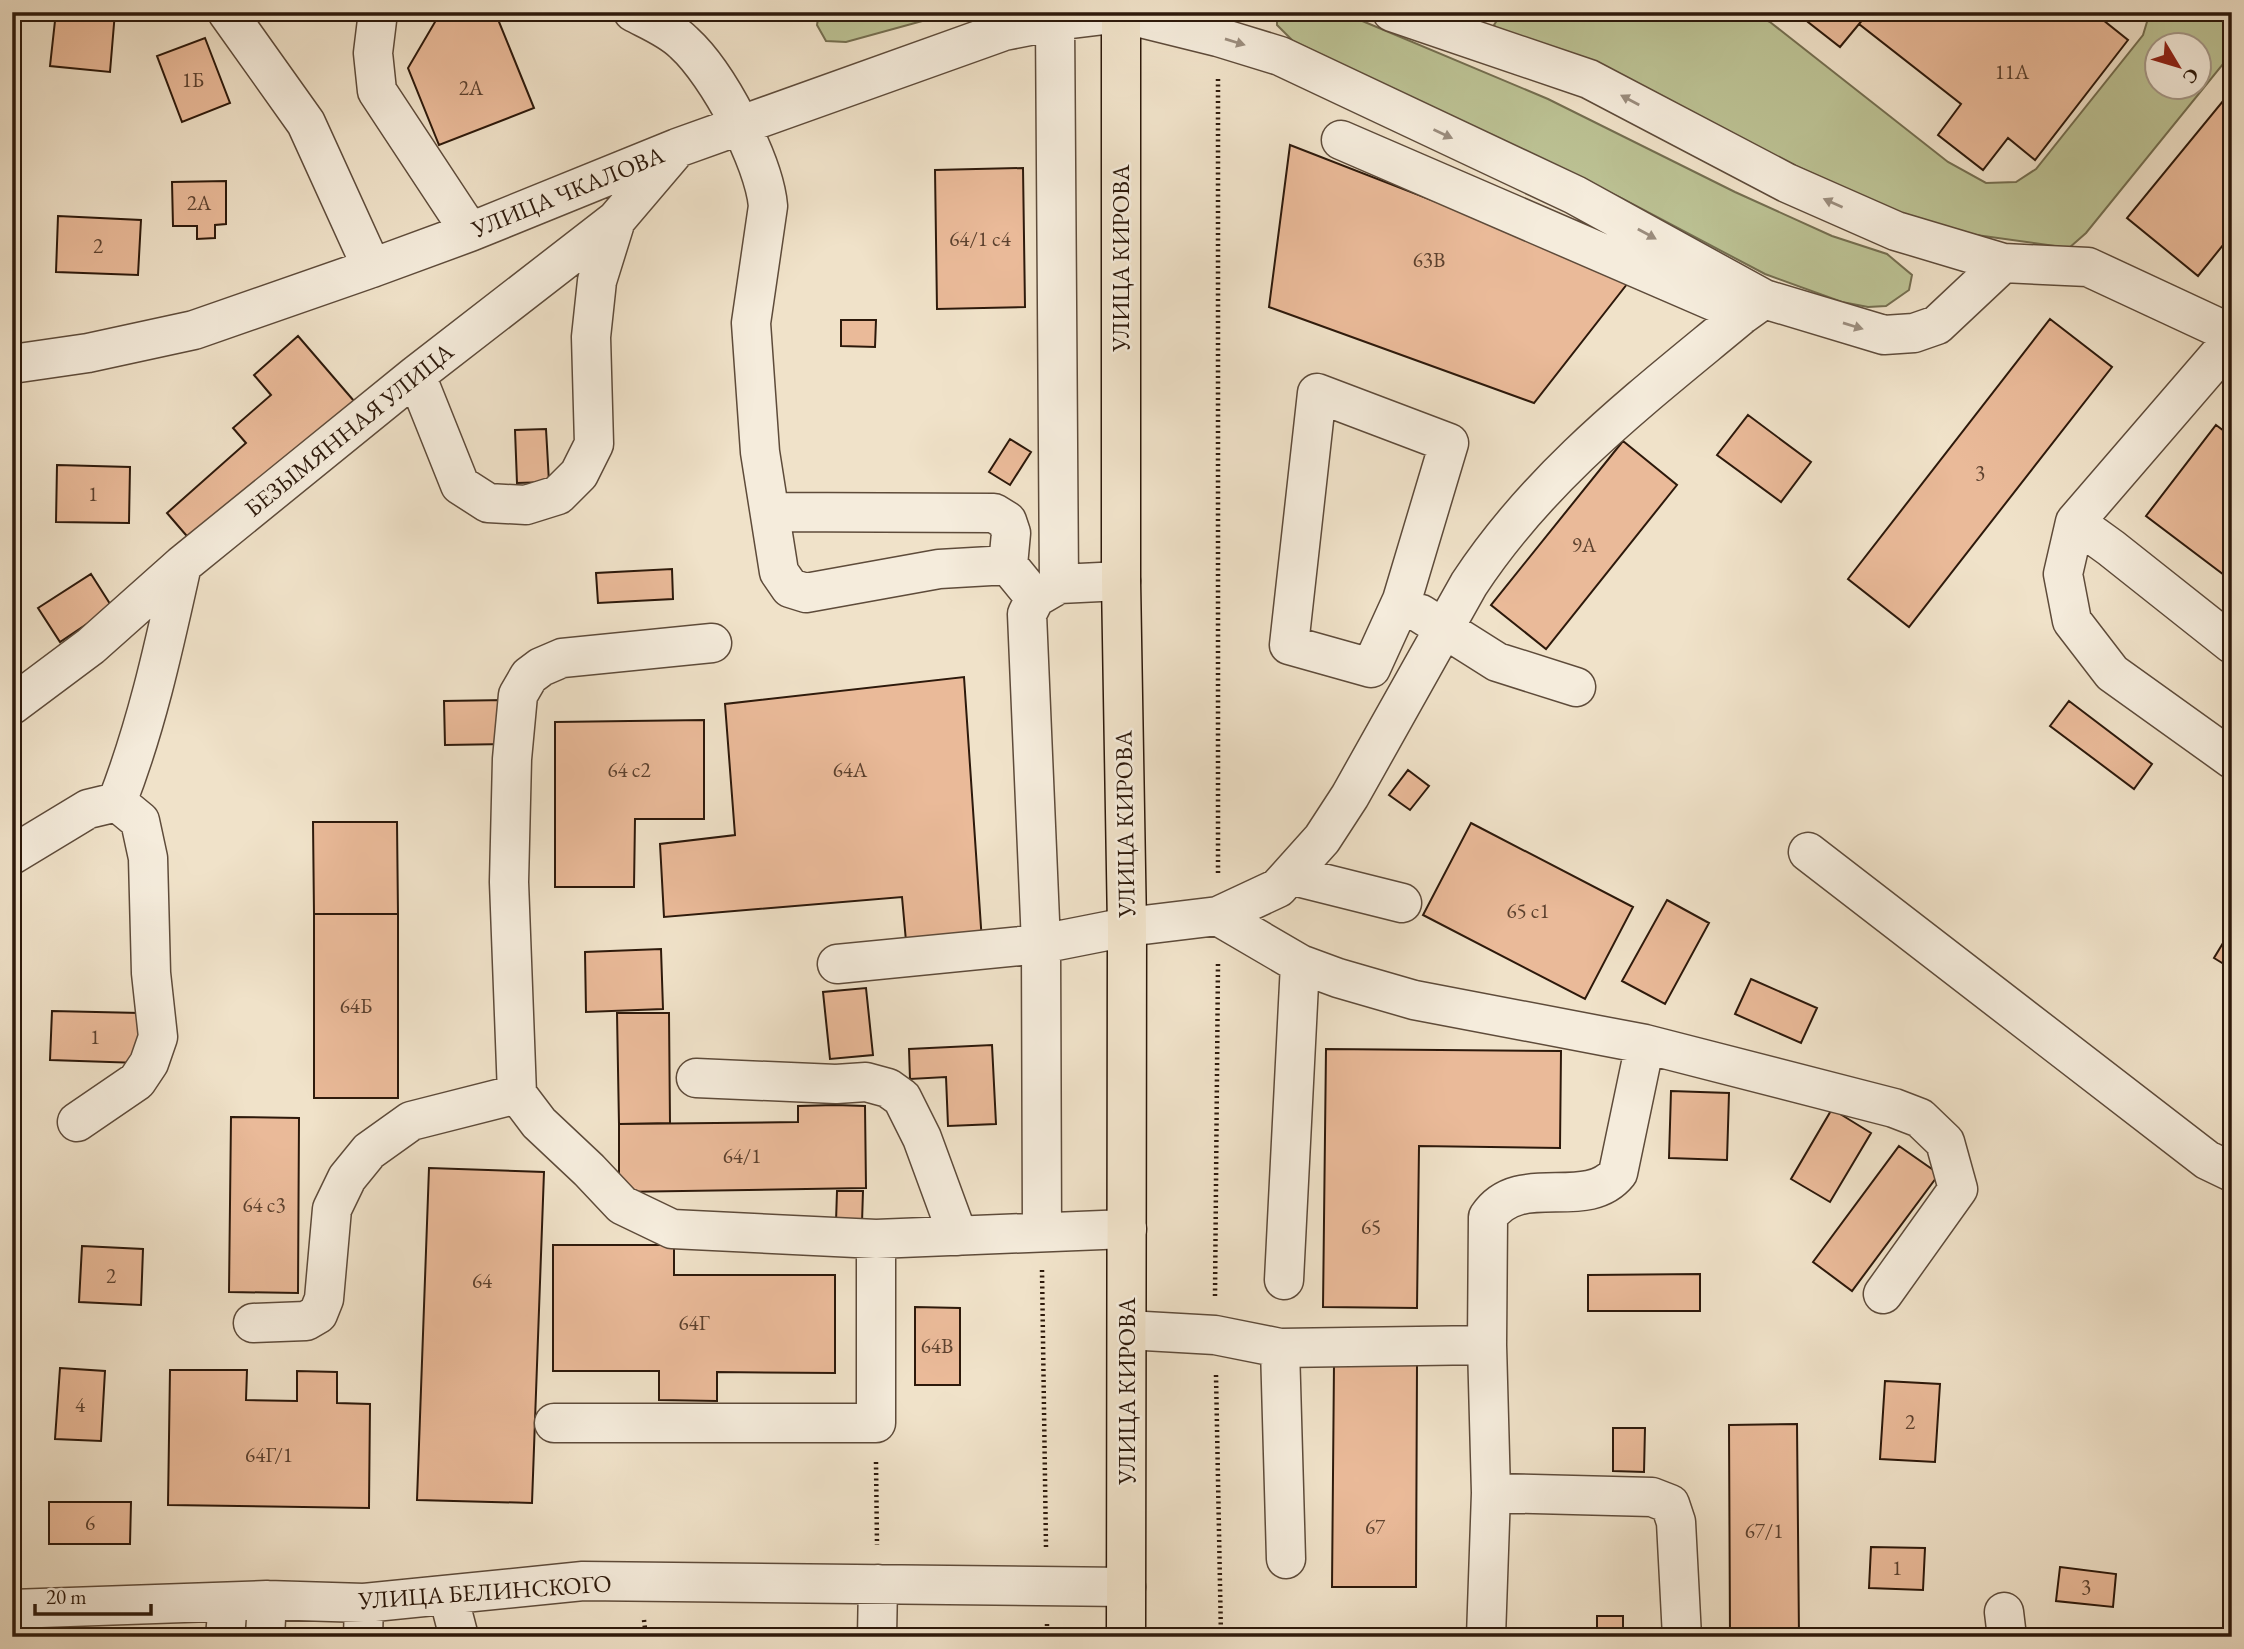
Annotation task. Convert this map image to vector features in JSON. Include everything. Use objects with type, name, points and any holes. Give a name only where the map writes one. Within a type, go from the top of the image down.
[{"type":"main road","name":"УЛИЦА КИРОВА","points":[[1121,13],[1121,581],[1127,927],[1126,1637]]},
{"type":"street","points":[[227,12],[306,123],[372,268]]},
{"type":"street","points":[[378,12],[373,53],[377,91],[470,232]]},
{"type":"street","points":[[633,12],[658,24],[684,42],[700,60],[742,126],[761,174],[768,206],[751,323],[760,452],[779,572],[790,587],[806,593],[939,569],[1008,565],[1047,591],[1121,581]]},
{"type":"street","points":[[1392,12],[1589,79],[1811,193],[1896,231],[2003,262],[2088,267],[2232,334]]},
{"type":"street","points":[[1121,13],[1218,37],[1280,56],[1575,195],[1754,306]]},
{"type":"street","name":"УЛИЦА ЧКАЛОВА","points":[[12,364],[88,353],[194,330],[470,232],[677,148],[1004,31],[1055,21],[1121,13]]},
{"type":"street","points":[[1042,1231],[1041,944],[1027,614],[1047,591],[1055,21]]},
{"type":"street","points":[[1341,141],[1754,306],[1884,335],[1914,333],[1937,325],[2003,262]]},
{"type":"street","name":"БЕЗЫМЯННАЯ УЛИЦА","points":[[12,705],[92,646],[182,565],[416,375],[616,220],[677,148]]},
{"type":"street","points":[[416,375],[460,485],[488,503],[526,505],[558,495],[579,474],[594,444],[590,337],[597,281],[616,220]]},
{"type":"street","points":[[836,964],[1041,944],[1127,927],[1218,916],[1278,888],[1322,839],[1350,796],[1442,629],[1487,556],[1524,511],[1615,419],[1754,306]]},
{"type":"street","points":[[2232,340],[2075,522],[2063,573],[2072,621],[2112,673],[2232,759]]},
{"type":"street","points":[[1317,393],[1449,443],[1402,600],[1371,668],[1289,645],[1317,393]]},
{"type":"street","points":[[770,512],[994,513],[1007,521],[1012,533],[1008,565]]},
{"type":"street","points":[[2075,522],[2232,644]]},
{"type":"street","points":[[117,802],[132,763],[152,695],[182,565]]},
{"type":"street","points":[[1402,600],[1442,629],[1497,662],[1576,687]]},
{"type":"street","points":[[712,643],[562,658],[541,667],[529,676],[519,695],[512,758],[509,883],[517,1094],[539,1123],[622,1205],[672,1229],[876,1239],[1127,1229]]},
{"type":"street","points":[[12,855],[88,809],[117,802]]},
{"type":"street","points":[[77,1122],[137,1081],[149,1063],[158,1037],[151,973],[148,858],[140,821],[117,802]]},
{"type":"street","points":[[1808,852],[2207,1160],[2232,1172]]},
{"type":"street","points":[[1290,875],[1402,903]]},
{"type":"street","points":[[1218,916],[1300,964],[1414,1000],[1645,1044],[1894,1108],[1920,1118],[1945,1142],[1958,1189],[1882,1294]]},
{"type":"street","points":[[1283,1280],[1300,964]]},
{"type":"street","points":[[1486,1637],[1491,1493],[1487,1345],[1488,1217],[1496,1205],[1511,1196],[1595,1189],[1610,1183],[1618,1173],[1645,1044]]},
{"type":"street","points":[[696,1078],[836,1084],[866,1082],[888,1088],[902,1098],[922,1138],[958,1236]]},
{"type":"street","points":[[253,1323],[306,1321],[318,1314],[324,1299],[332,1209],[347,1178],[369,1151],[411,1121],[517,1094]]},
{"type":"street","points":[[554,1423],[876,1423],[876,1239]]},
{"type":"street","points":[[1128,1330],[1215,1335],[1280,1348],[1487,1345]]},
{"type":"street","points":[[1280,1348],[1286,1559]]},
{"type":"street","points":[[1491,1493],[1652,1497],[1670,1504],[1676,1522],[1682,1637]]},
{"type":"street","name":"УЛИЦА БЕЛИНСКОГО","points":[[12,1609],[226,1620],[363,1620],[448,1595],[583,1581],[1126,1587]]},
{"type":"street","points":[[877,1637],[878,1584]]},
{"type":"street","points":[[448,1595],[459,1637]]},
{"type":"path","points":[[1218,37],[1215,1335],[1221,1637]]},
{"type":"path","points":[[1042,1231],[1047,1637]]},
{"type":"path","points":[[876,1423],[878,1584]]},
{"type":"green space","points":[[819,12],[955,12],[846,42],[826,41],[817,25]]},
{"type":"green space","points":[[1282,12],[1333,12],[1360,20],[1548,99],[1735,192],[1832,236],[1887,254],[1912,275],[1909,290],[1886,306],[1868,307],[1842,302],[1765,274],[1621,198],[1293,41],[1277,25],[1277,18]]},
{"type":"green space","points":[[1652,12],[1750,12],[1770,22],[1948,162],[1986,183],[2016,182],[2036,169],[2142,36],[2142,102],[2192,102],[2086,233],[2069,248],[1969,234],[1920,222],[1499,32],[1494,25],[1498,19],[1512,17],[1605,21]]},
{"type":"green space","points":[[2150,12],[2232,12],[2232,53],[2212,78],[2212,32],[2144,32]]},
{"type":"building","points":[[56,12],[115,12],[110,72],[50,66]]},
{"type":"building","points":[[431,12],[495,12],[534,108],[439,145],[408,68],[435,22]]},
{"type":"building","points":[[1816,12],[1869,12],[1840,47],[1808,22]]},
{"type":"building","points":[[1869,12],[2093,12],[2128,40],[2035,160],[2008,138],[1983,170],[1938,135],[1961,104],[1859,24]]},
{"type":"building","points":[[205,38],[230,103],[182,122],[157,56]]},
{"type":"building","points":[[2232,90],[2232,234],[2198,276],[2127,218]]},
{"type":"building","points":[[1290,145],[1631,279],[1534,403],[1269,307]]},
{"type":"building","points":[[1023,168],[1025,307],[937,309],[935,170]]},
{"type":"building","points":[[226,181],[226,224],[215,225],[215,238],[197,239],[197,226],[173,226],[172,182]]},
{"type":"building","points":[[58,216],[141,220],[138,275],[56,272]]},
{"type":"building","points":[[2050,319],[2112,367],[1909,627],[1848,579]]},
{"type":"building","points":[[841,320],[876,320],[875,347],[841,346]]},
{"type":"building","points":[[298,336],[354,401],[192,542],[167,513],[246,443],[233,428],[271,395],[254,375]]},
{"type":"building","points":[[1748,415],[1811,462],[1781,502],[1717,455]]},
{"type":"building","points":[[2216,425],[2232,437],[2232,581],[2146,516]]},
{"type":"building","points":[[546,429],[549,482],[517,483],[515,430]]},
{"type":"building","points":[[1010,439],[1031,452],[1010,485],[989,472]]},
{"type":"building","points":[[1623,441],[1677,485],[1546,649],[1491,605]]},
{"type":"building","points":[[57,465],[130,467],[129,523],[56,522]]},
{"type":"building","points":[[672,569],[673,599],[598,603],[596,573]]},
{"type":"building","points":[[91,574],[112,607],[60,642],[38,608]]},
{"type":"building","points":[[964,677],[982,942],[907,952],[902,897],[664,917],[660,844],[735,835],[725,704]]},
{"type":"building","points":[[506,700],[507,744],[445,745],[444,701]]},
{"type":"building","points":[[2069,701],[2152,764],[2134,789],[2050,726]]},
{"type":"building","points":[[704,720],[704,819],[635,819],[634,887],[555,887],[555,722]]},
{"type":"building","points":[[1408,770],[1429,786],[1410,810],[1389,795]]},
{"type":"building","points":[[313,822],[397,822],[398,914],[314,914]]},
{"type":"building","points":[[1471,823],[1633,907],[1585,999],[1423,915]]},
{"type":"building","points":[[1667,900],[1709,923],[1665,1004],[1622,981]]},
{"type":"building","points":[[314,914],[398,914],[398,1098],[314,1098]]},
{"type":"building","points":[[2232,928],[2232,969],[2214,958]]},
{"type":"building","points":[[661,949],[663,1009],[586,1012],[585,952]]},
{"type":"building","points":[[1751,979],[1817,1008],[1801,1043],[1735,1014]]},
{"type":"building","points":[[866,988],[873,1055],[830,1059],[823,992]]},
{"type":"building","points":[[52,1011],[140,1013],[139,1063],[50,1060]]},
{"type":"building","points":[[617,1013],[669,1013],[670,1123],[619,1124]]},
{"type":"building","points":[[992,1045],[996,1124],[948,1126],[946,1077],[910,1079],[909,1049]]},
{"type":"building","points":[[1326,1049],[1561,1051],[1560,1148],[1419,1146],[1417,1308],[1323,1307]]},
{"type":"building","points":[[1671,1091],[1729,1093],[1727,1160],[1669,1158]]},
{"type":"building","points":[[798,1106],[865,1106],[866,1188],[619,1192],[619,1124],[798,1122]]},
{"type":"building","points":[[1832,1109],[1871,1133],[1830,1202],[1791,1179]]},
{"type":"building","points":[[231,1117],[299,1118],[298,1293],[229,1292]]},
{"type":"building","points":[[1899,1146],[1939,1174],[1852,1291],[1813,1262]]},
{"type":"building","points":[[429,1168],[544,1172],[532,1503],[417,1500]]},
{"type":"building","points":[[837,1191],[863,1191],[862,1223],[836,1222]]},
{"type":"building","points":[[553,1245],[674,1245],[674,1275],[835,1275],[835,1373],[717,1372],[717,1401],[659,1400],[659,1371],[553,1371]]},
{"type":"building","points":[[82,1246],[143,1249],[141,1305],[79,1302]]},
{"type":"building","points":[[1700,1274],[1700,1311],[1588,1311],[1588,1275]]},
{"type":"building","points":[[915,1307],[960,1308],[960,1385],[915,1385]]},
{"type":"building","points":[[1334,1363],[1417,1364],[1416,1587],[1332,1587]]},
{"type":"building","points":[[60,1368],[105,1371],[101,1441],[55,1439]]},
{"type":"building","points":[[170,1370],[247,1370],[246,1400],[297,1401],[297,1371],[337,1372],[337,1403],[370,1404],[369,1508],[168,1505]]},
{"type":"building","points":[[1885,1381],[1940,1384],[1935,1462],[1880,1459]]},
{"type":"building","points":[[1797,1424],[1799,1637],[1730,1637],[1729,1425]]},
{"type":"building","points":[[1613,1428],[1645,1428],[1644,1472],[1613,1471]]},
{"type":"building","points":[[49,1502],[131,1502],[130,1544],[49,1544]]},
{"type":"building","points":[[1871,1547],[1925,1548],[1923,1590],[1869,1588]]},
{"type":"building","points":[[2060,1567],[2116,1574],[2113,1607],[2056,1601]]},
{"type":"building","points":[[1597,1616],[1623,1616],[1623,1637],[1597,1637]]}]
